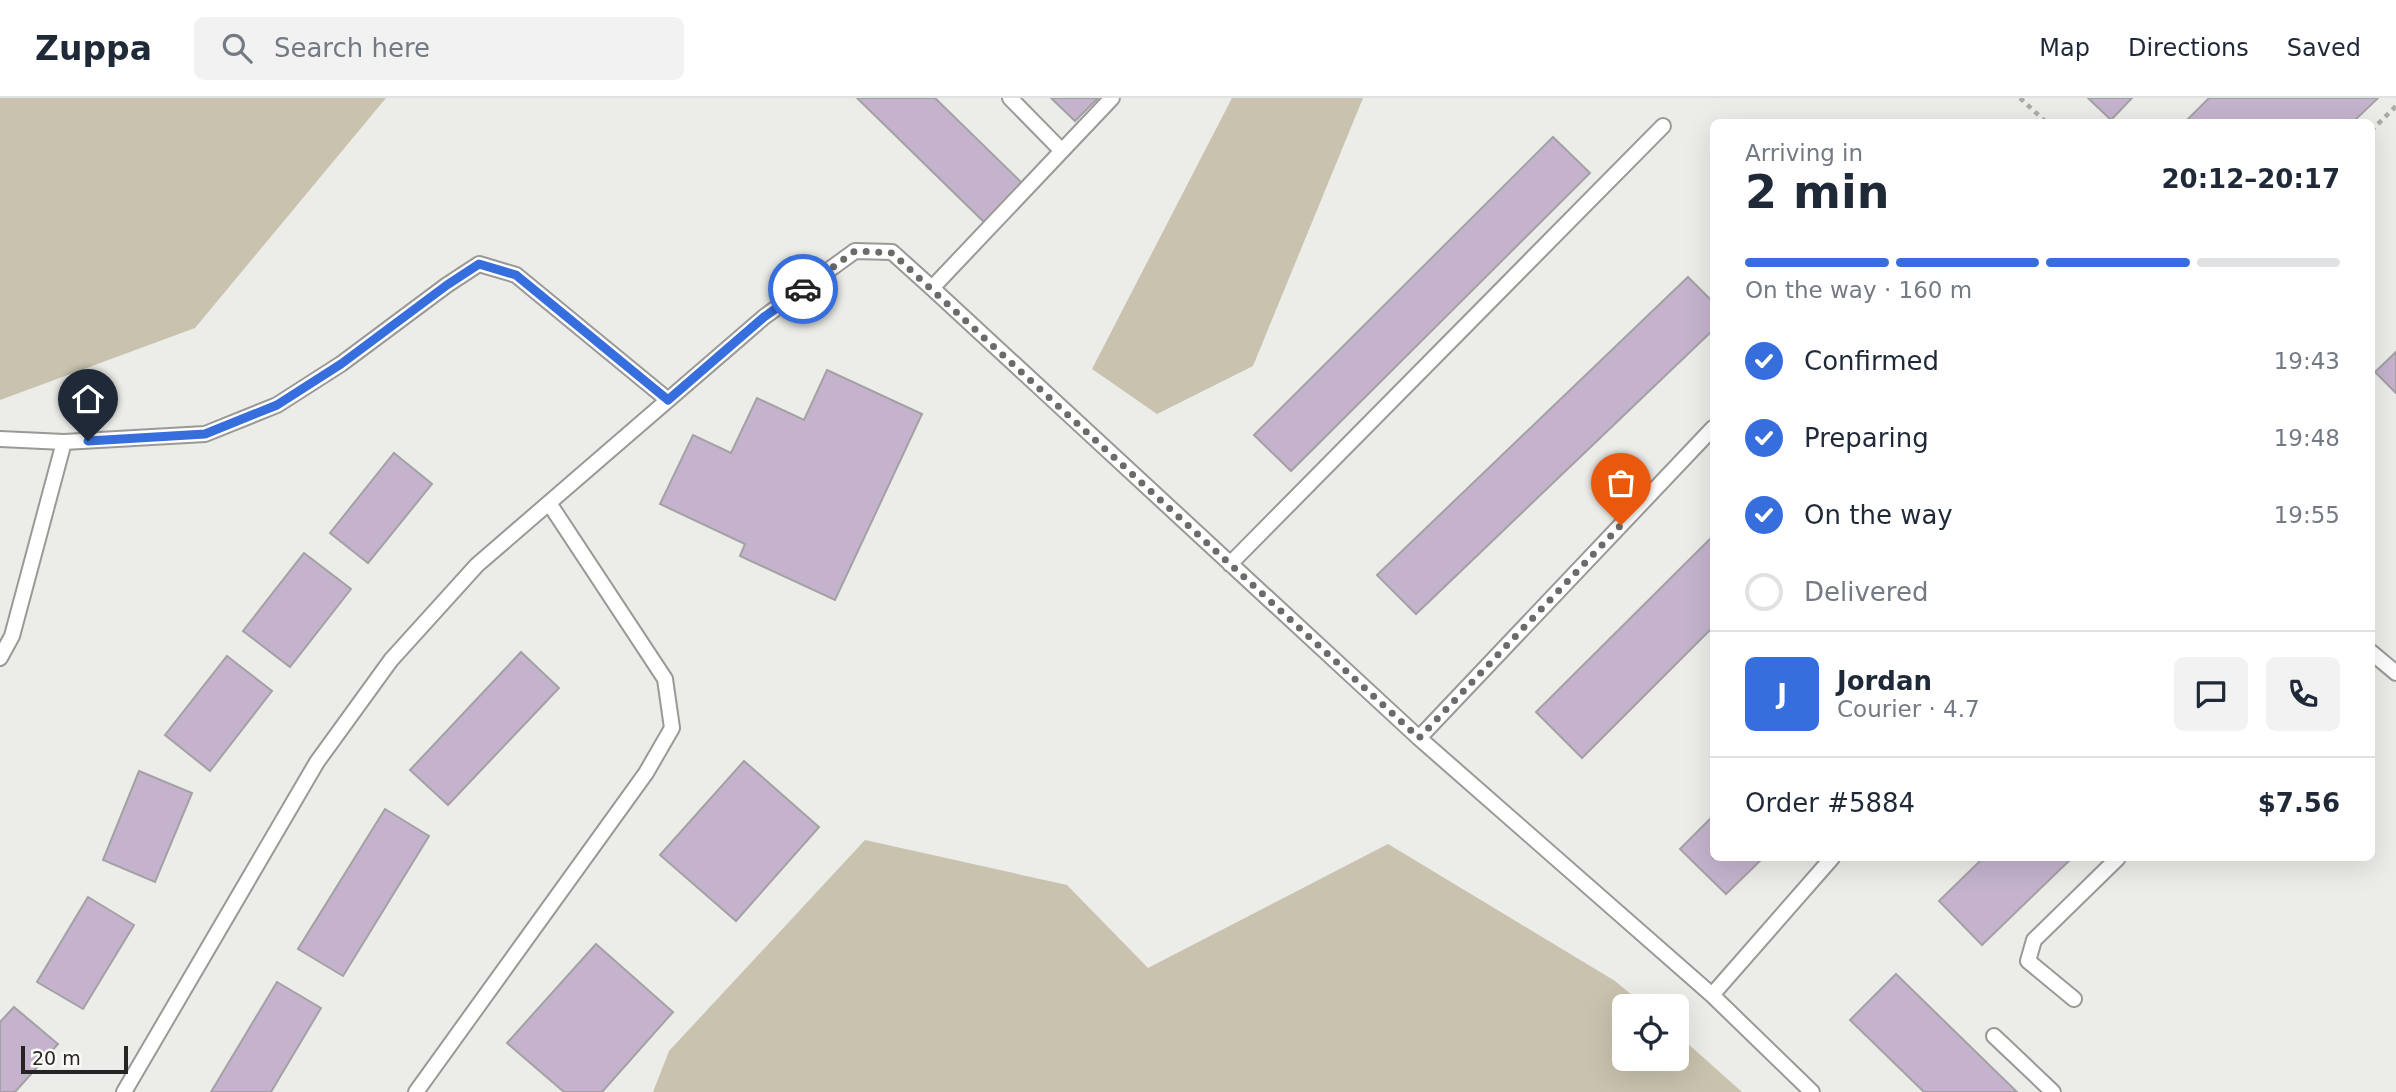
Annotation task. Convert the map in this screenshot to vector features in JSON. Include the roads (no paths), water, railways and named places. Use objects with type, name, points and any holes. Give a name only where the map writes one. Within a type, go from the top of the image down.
[{"type":"lane","points":[[1010,98],[1061,150]]},
{"type":"lane","points":[[932,288],[1112,98]]},
{"type":"lane","points":[[1230,565],[1663,126]]},
{"type":"lane","points":[[124,1092],[317,762],[383,671],[477,565],[764,317],[855,251],[892,253],[932,288],[1419,738],[1712,995],[1812,1092]]},
{"type":"lane","points":[[0,439],[64,442],[205,434],[277,405],[341,364],[479,264],[516,275],[668,400]]},
{"type":"lane","points":[[1419,738],[1710,431]]},
{"type":"lane","points":[[0,658],[12,636],[64,442]]},
{"type":"lane","points":[[416,1092],[646,773],[672,728],[665,679],[549,503]]},
{"type":"lane","points":[[2375,655],[2396,673]]},
{"type":"lane","points":[[1712,995],[1829,861]]},
{"type":"lane","points":[[2074,999],[2028,961],[2034,940],[2115,861]]},
{"type":"lane","points":[[1994,1036],[2053,1092]]}]
